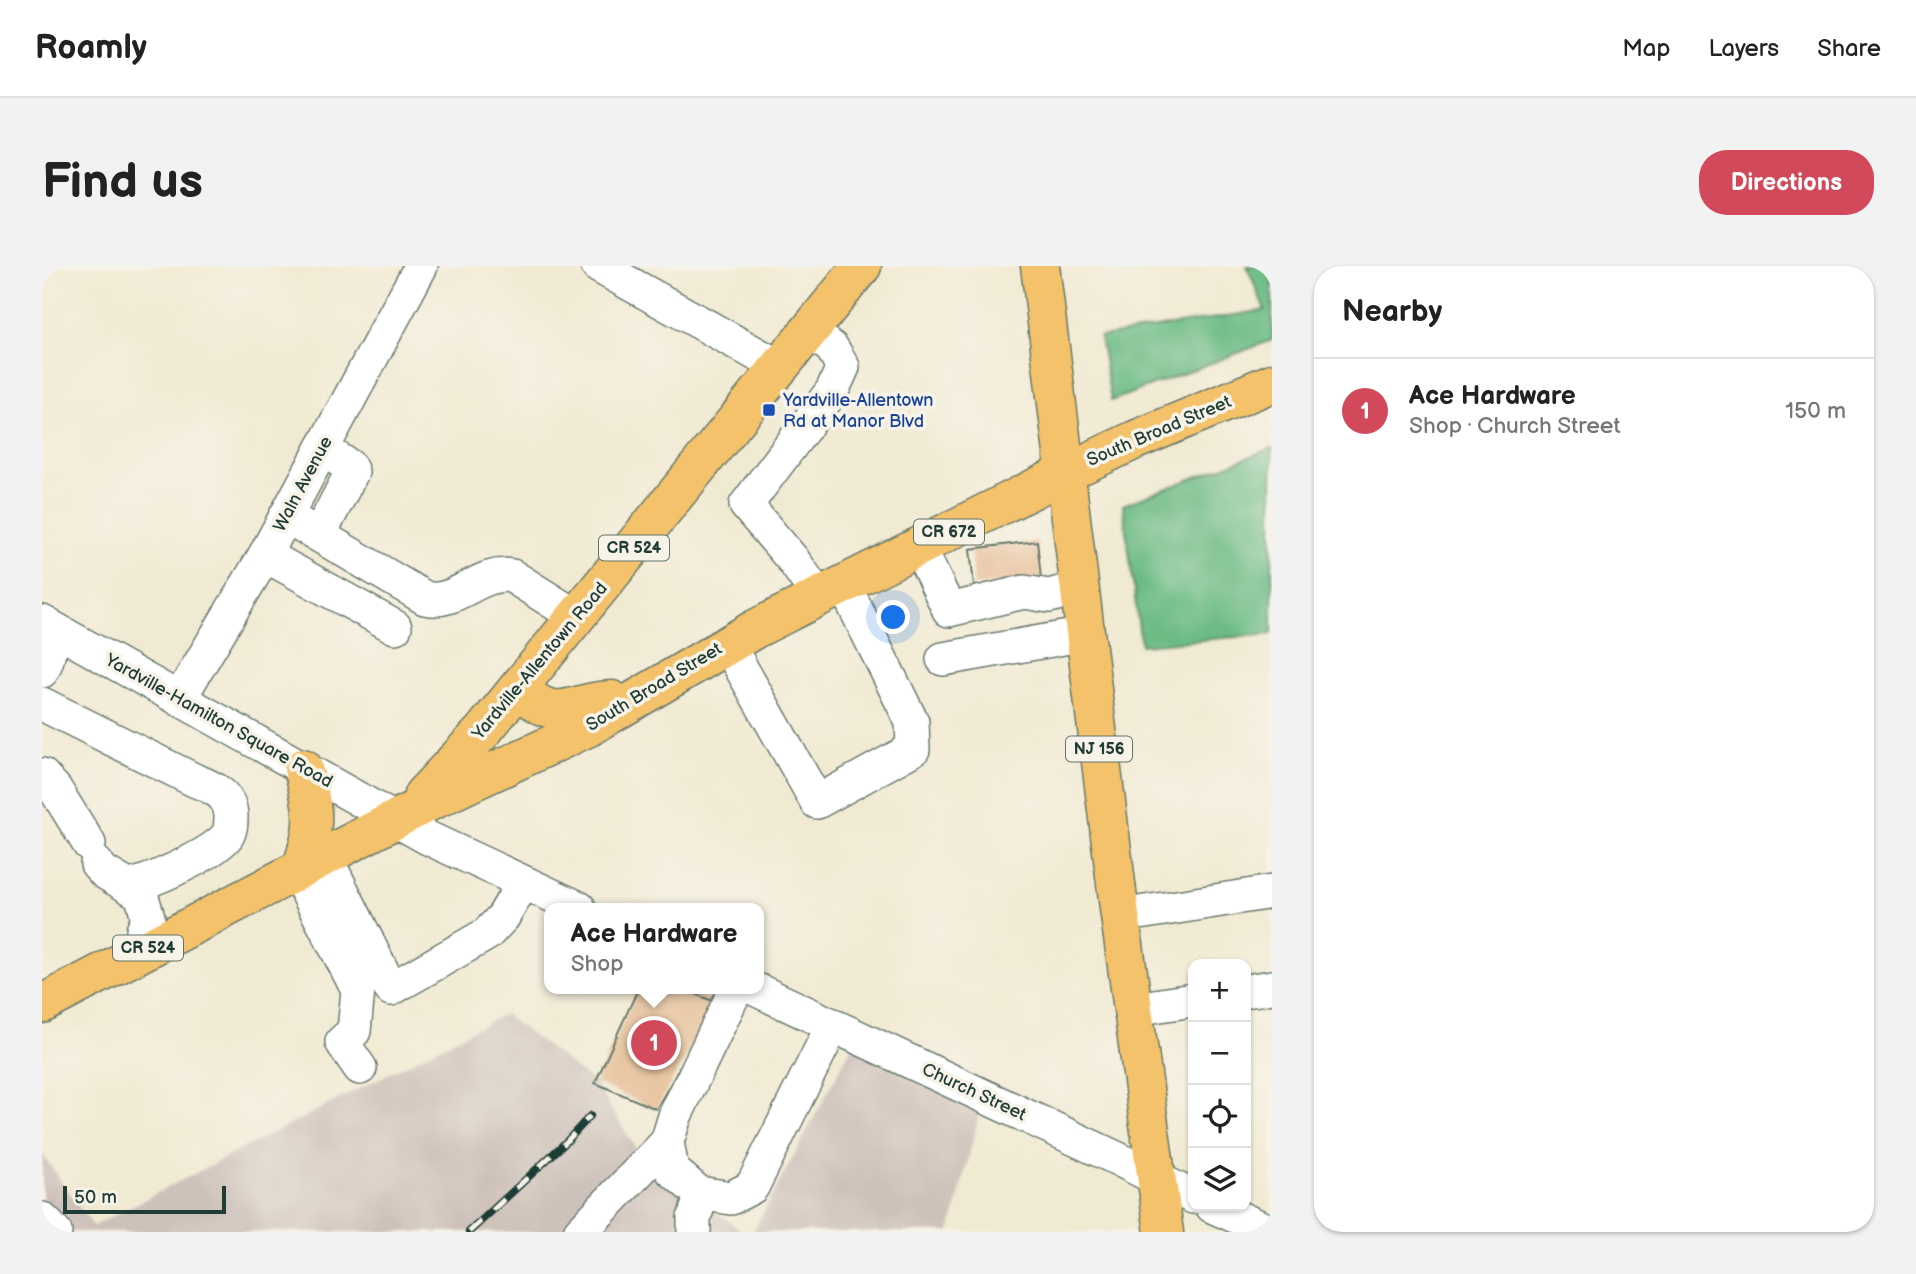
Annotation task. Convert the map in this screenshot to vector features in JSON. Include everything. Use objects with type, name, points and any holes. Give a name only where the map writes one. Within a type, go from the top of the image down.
[{"type":"main road","name":"Yardville-Allentown Road","points":[[395,820],[453,765],[518,688],[862,266]]},
{"type":"main road","name":"NJ 156","points":[[1040,266],[1120,916],[1164,1232]]},
{"type":"main road","name":"South Broad Street","points":[[42,1004],[147,939],[589,727],[727,643],[1067,472],[1135,440],[1272,383]]},
{"type":"main road","points":[[518,688],[533,702],[550,709],[568,710],[594,700],[635,699]]},
{"type":"main road","points":[[303,768],[312,800],[313,832],[308,864]]},
{"type":"street","name":"Waln Avenue","points":[[179,699],[265,555],[421,266]]},
{"type":"street","points":[[598,266],[780,367]]},
{"type":"street","points":[[727,643],[817,802],[914,750],[912,722],[831,591],[793,560],[746,505],[832,391],[843,367],[832,348],[810,331]]},
{"type":"street","points":[[319,535],[352,472],[349,466],[322,449]]},
{"type":"street","points":[[286,516],[425,598],[436,601],[445,599],[490,576],[500,574],[512,576],[577,617]]},
{"type":"street","points":[[919,547],[949,610],[1024,592],[1049,596],[1080,588]]},
{"type":"street","points":[[265,555],[395,627]]},
{"type":"street","points":[[943,659],[1086,634]]},
{"type":"street","name":"Yardville-Hamilton Square Road","points":[[46,643],[179,699],[395,820]]},
{"type":"street","points":[[42,704],[214,788],[223,795],[230,807],[231,823],[228,835],[210,850],[145,883],[130,886],[104,872],[55,789],[42,775]]},
{"type":"street","points":[[395,820],[568,903]]},
{"type":"street","points":[[308,864],[391,989],[487,934],[503,916],[523,883]]},
{"type":"street","points":[[308,864],[358,990],[354,1031],[342,1042],[360,1068]]},
{"type":"street","points":[[130,886],[125,900],[137,926],[147,939]]},
{"type":"street","points":[[1120,916],[1272,892]]},
{"type":"street","points":[[1251,990],[1272,986]]},
{"type":"street","name":"Church Street","points":[[764,993],[1188,1194]]},
{"type":"street","points":[[580,1232],[667,1142],[675,1116],[734,994]]},
{"type":"street","points":[[1133,1009],[1188,1001]]},
{"type":"street","points":[[667,1142],[673,1170],[702,1194],[731,1198],[752,1187],[833,1025]]},
{"type":"street","points":[[694,1232],[694,1218],[702,1194]]},
{"type":"street","points":[[1229,1211],[1264,1221]]},
{"type":"street","points":[[42,1219],[55,1232]]},
{"type":"shaded area","points":[[504,1014],[595,1083],[635,1147],[743,1232],[42,1232],[42,1154],[93,1226]]},
{"type":"shaded area","points":[[856,1039],[984,1096],[950,1232],[753,1232]]},
{"type":"green space","points":[[1247,266],[1272,266],[1272,340],[1111,401],[1100,337],[1265,310]]},
{"type":"green space","points":[[1272,448],[1272,634],[1141,645],[1123,505]]},
{"type":"building","points":[[1037,541],[1041,578],[974,586],[970,549]]},
{"type":"building","points":[[636,994],[696,994],[717,1003],[656,1109],[595,1083]]},
{"type":"railway","points":[[469,1232],[567,1141],[590,1116]]},
{"type":"place","name":"Yardville-Allentown Rd at Manor Blvd","points":[[769,410]]},
{"type":"place","name":"Ace Hardware","points":[[654,1043]]}]
